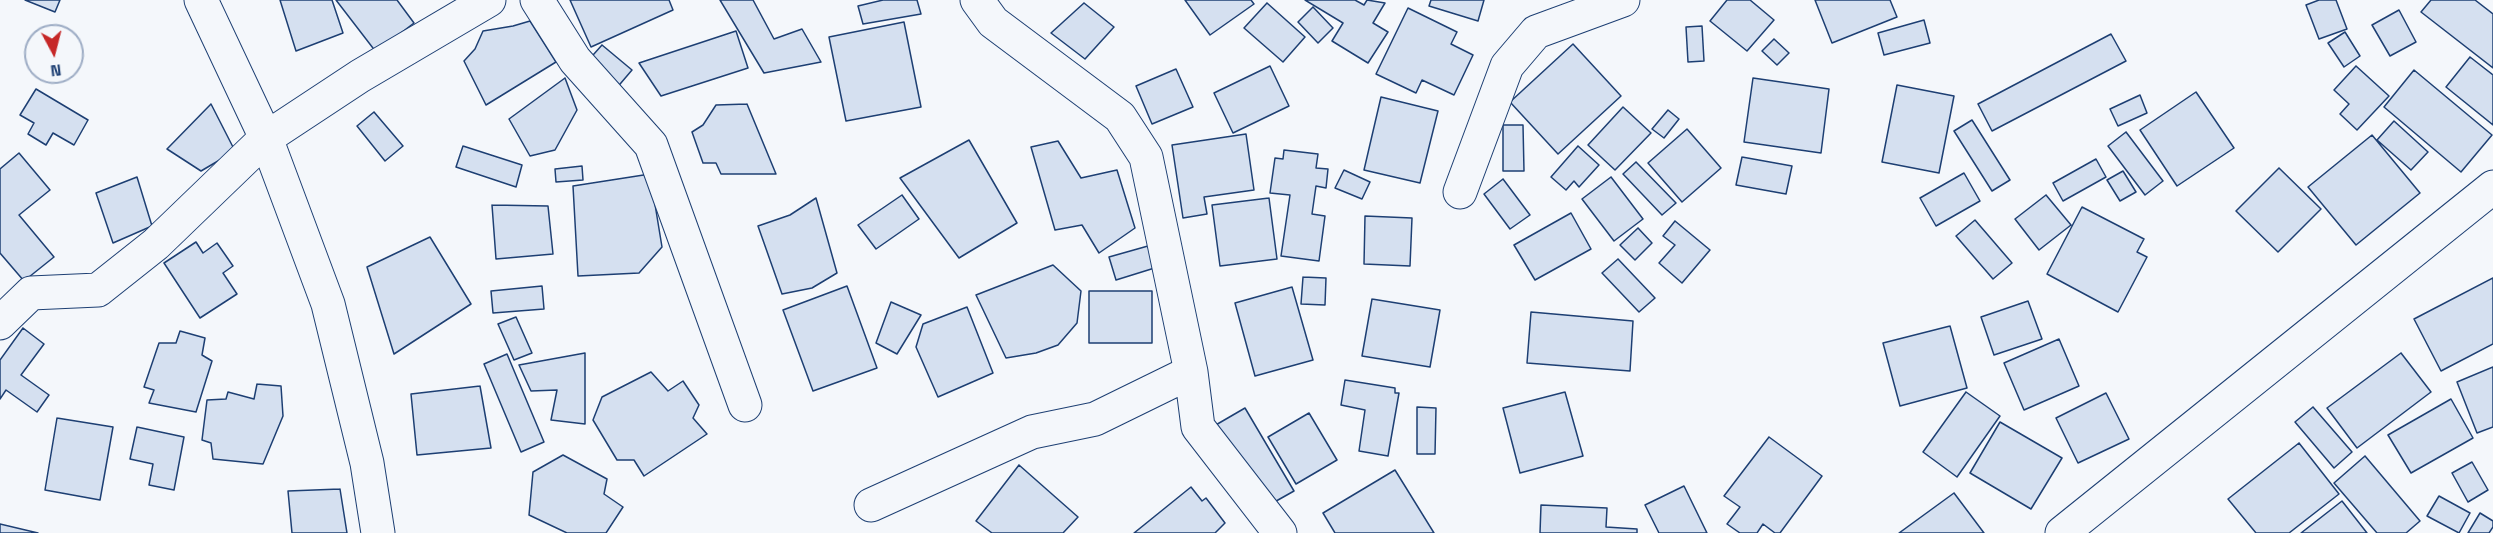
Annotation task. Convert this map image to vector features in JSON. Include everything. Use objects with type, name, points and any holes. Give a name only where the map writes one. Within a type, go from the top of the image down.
[{"type":"street","points":[[201,0],[266,138],[328,304],[367,463],[378,533]]},
{"type":"street","points":[[0,323],[31,293],[98,290],[156,244],[266,138],[360,76],[489,0]]},
{"type":"street","points":[[537,0],[575,60],[651,145],[745,405]]},
{"type":"street","points":[[977,0],[993,22],[1120,117],[1146,157],[1191,372],[1198,427],[1280,533]]},
{"type":"street","points":[[1460,192],[1507,66],[1521,49],[1536,32],[1623,0]]},
{"type":"street","points":[[2062,533],[2493,187]]},
{"type":"street","points":[[871,505],[1032,432],[1095,419],[1191,372]]},
{"type":"building","points":[[25,0],[60,0],[55,12]]},
{"type":"building","points":[[280,0],[332,0],[343,33],[296,51]]},
{"type":"building","points":[[336,0],[397,0],[414,23],[376,52]]},
{"type":"building","points":[[570,0],[669,0],[673,10],[591,47]]},
{"type":"building","points":[[720,0],[753,0],[774,39],[802,29],[821,62],[764,73]]},
{"type":"building","points":[[883,0],[917,0],[921,14],[863,24],[858,6]]},
{"type":"building","points":[[1185,0],[1251,0],[1254,4],[1210,35]]},
{"type":"building","points":[[1305,0],[1355,0],[1364,5],[1367,0],[1385,3],[1373,23],[1388,32],[1368,63],[1332,41],[1343,23]]},
{"type":"building","points":[[1431,0],[1484,0],[1478,21],[1429,6]]},
{"type":"building","points":[[1727,0],[1750,0],[1774,20],[1747,51],[1710,21]]},
{"type":"building","points":[[1815,0],[1890,0],[1897,17],[1832,43]]},
{"type":"building","points":[[2319,0],[2336,0],[2347,29],[2319,39],[2306,5]]},
{"type":"building","points":[[2431,0],[2475,0],[2493,14],[2493,68],[2421,12]]},
{"type":"building","points":[[1084,3],[1114,27],[1085,59],[1051,33]]},
{"type":"building","points":[[1267,3],[1305,37],[1283,62],[1244,28]]},
{"type":"building","points":[[1313,7],[1333,28],[1318,43],[1298,22]]},
{"type":"building","points":[[1408,8],[1457,32],[1451,44],[1473,55],[1454,95],[1422,80],[1416,93],[1376,74]]},
{"type":"building","points":[[2399,10],[2416,42],[2390,56],[2372,25]]},
{"type":"building","points":[[1924,20],[1930,43],[1884,55],[1878,33]]},
{"type":"building","points":[[530,21],[556,62],[486,105],[464,61],[475,49],[483,31]]},
{"type":"building","points":[[904,22],[921,107],[846,121],[829,37]]},
{"type":"building","points":[[1702,26],[1704,61],[1688,62],[1686,27]]},
{"type":"building","points":[[736,31],[748,68],[661,96],[639,63]]},
{"type":"building","points":[[2345,32],[2360,56],[2344,67],[2328,43]]},
{"type":"building","points":[[2111,34],[2126,61],[1992,131],[1978,104]]},
{"type":"building","points":[[1774,39],[1789,53],[1777,65],[1762,51]]},
{"type":"building","points":[[1573,44],[1621,96],[1558,154],[1510,102]]},
{"type":"building","points":[[602,45],[632,70],[615,90],[585,64]]},
{"type":"building","points":[[2470,57],[2493,75],[2493,125],[2446,87]]},
{"type":"building","points":[[1270,66],[1289,106],[1233,133],[1214,93]]},
{"type":"building","points":[[2356,66],[2389,96],[2357,130],[2340,114],[2349,104],[2334,90]]},
{"type":"building","points":[[1176,69],[1193,107],[1152,124],[1136,86]]},
{"type":"building","points":[[2414,70],[2492,135],[2461,172],[2384,107]]},
{"type":"building","points":[[565,78],[577,110],[555,150],[530,156],[509,119]]},
{"type":"building","points":[[1753,78],[1829,89],[1821,153],[1744,142]]},
{"type":"building","points":[[1897,85],[1954,96],[1939,173],[1882,162]]},
{"type":"building","points":[[36,89],[88,120],[74,145],[53,133],[46,145],[28,134],[34,123],[20,115]]},
{"type":"building","points":[[2196,92],[2234,148],[2177,186],[2140,130]]},
{"type":"building","points":[[2140,95],[2147,113],[2118,126],[2110,109]]},
{"type":"building","points":[[1381,97],[1438,111],[1420,183],[1364,170]]},
{"type":"building","points":[[211,104],[235,151],[201,171],[167,149]]},
{"type":"building","points":[[747,104],[776,174],[721,174],[716,163],[703,163],[692,132],[703,125],[716,105]]},
{"type":"building","points":[[1623,107],[1651,133],[1615,170],[1588,145]]},
{"type":"building","points":[[1668,110],[1679,119],[1664,138],[1652,129]]},
{"type":"building","points":[[374,112],[403,146],[385,161],[357,126]]},
{"type":"building","points":[[1972,120],[2010,180],[1992,191],[1954,131]]},
{"type":"building","points":[[2394,121],[2428,152],[2411,170],[2377,140]]},
{"type":"building","points":[[1503,125],[1523,125],[1524,171],[1503,171]]},
{"type":"building","points":[[1687,129],[1721,168],[1682,202],[1648,163]]},
{"type":"building","points":[[2126,132],[2163,181],[2145,195],[2108,146]]},
{"type":"building","points":[[1246,134],[1254,190],[1204,197],[1207,214],[1183,218],[1172,145]]},
{"type":"building","points":[[2372,135],[2420,193],[2356,245],[2308,187]]},
{"type":"building","points":[[969,140],[1017,223],[959,258],[900,178]]},
{"type":"building","points":[[1058,141],[1081,178],[1117,170],[1135,228],[1099,253],[1082,225],[1055,230],[1031,147]]},
{"type":"building","points":[[463,146],[522,165],[516,187],[456,167]]},
{"type":"building","points":[[1578,146],[1599,165],[1579,187],[1574,181],[1566,190],[1551,177]]},
{"type":"building","points":[[1284,150],[1318,154],[1316,168],[1328,169],[1326,188],[1316,186],[1312,214],[1325,216],[1319,261],[1281,256],[1290,195],[1270,193],[1275,158],[1283,159]]},
{"type":"building","points":[[19,153],[50,190],[19,215],[54,257],[24,281],[0,253],[0,169]]},
{"type":"building","points":[[1742,157],[1792,166],[1786,194],[1736,185]]},
{"type":"building","points":[[2096,159],[2106,177],[2063,201],[2053,183]]},
{"type":"building","points":[[1636,162],[1676,203],[1662,215],[1623,174]]},
{"type":"building","points":[[582,166],[583,180],[556,182],[555,169]]},
{"type":"building","points":[[2279,168],[2321,209],[2278,252],[2236,211]]},
{"type":"building","points":[[1344,170],[1370,182],[1362,199],[1335,188]]},
{"type":"building","points":[[2123,171],[2136,192],[2120,201],[2107,180]]},
{"type":"building","points":[[1964,173],[1980,201],[1936,226],[1920,198]]},
{"type":"building","points":[[650,174],[662,247],[639,273],[578,276],[573,186]]},
{"type":"building","points":[[137,177],[152,226],[113,243],[96,193]]},
{"type":"building","points":[[1611,177],[1643,219],[1614,241],[1582,199]]},
{"type":"building","points":[[1503,179],[1530,215],[1510,229],[1484,194]]},
{"type":"building","points":[[902,195],[919,219],[876,249],[858,225]]},
{"type":"building","points":[[2046,195],[2071,225],[2039,250],[2015,219]]},
{"type":"building","points":[[816,198],[837,273],[812,288],[782,294],[758,226],[790,215]]},
{"type":"building","points":[[1269,198],[1277,259],[1220,266],[1212,205]]},
{"type":"building","points":[[492,205],[548,206],[553,254],[496,259]]},
{"type":"building","points":[[2082,207],[2144,239],[2137,252],[2147,257],[2118,312],[2047,274]]},
{"type":"building","points":[[1571,213],[1591,249],[1535,280],[1514,245]]},
{"type":"building","points":[[1365,216],[1412,218],[1410,266],[1364,264]]},
{"type":"building","points":[[1975,220],[2012,263],[1993,279],[1956,236]]},
{"type":"building","points":[[1675,221],[1710,250],[1682,283],[1659,263],[1675,245],[1663,236]]},
{"type":"building","points":[[1638,228],[1652,243],[1635,260],[1620,245]]},
{"type":"building","points":[[430,237],[471,304],[394,354],[367,267]]},
{"type":"building","points":[[196,242],[203,253],[217,243],[233,266],[223,273],[237,294],[200,318],[164,263]]},
{"type":"building","points":[[1155,244],[1161,266],[1116,280],[1109,257]]},
{"type":"building","points":[[1618,259],[1655,298],[1639,312],[1602,273]]},
{"type":"building","points":[[1053,265],[1081,291],[1077,323],[1058,345],[1036,353],[1006,358],[976,295]]},
{"type":"building","points":[[1303,277],[1326,278],[1325,305],[1301,304]]},
{"type":"building","points":[[2493,278],[2493,344],[2441,371],[2414,319]]},
{"type":"building","points":[[542,286],[544,309],[493,313],[491,291]]},
{"type":"building","points":[[847,286],[877,368],[813,391],[783,310]]},
{"type":"building","points":[[1292,287],[1313,360],[1255,376],[1235,303]]},
{"type":"building","points":[[1089,291],[1152,291],[1152,343],[1089,343]]},
{"type":"building","points":[[1372,299],[1440,310],[1430,367],[1362,356]]},
{"type":"building","points":[[2028,301],[2042,339],[1994,355],[1981,317]]},
{"type":"building","points":[[891,302],[921,315],[897,354],[876,343]]},
{"type":"building","points":[[967,307],[993,373],[938,397],[916,347],[923,324]]},
{"type":"building","points":[[1531,312],[1633,321],[1630,371],[1527,363]]},
{"type":"building","points":[[516,317],[532,353],[514,360],[498,324]]},
{"type":"building","points":[[1950,326],[1967,388],[1900,406],[1883,343]]},
{"type":"building","points":[[23,328],[44,344],[21,375],[49,395],[37,412],[6,390],[0,399],[0,360]]},
{"type":"building","points":[[180,331],[205,338],[202,355],[212,361],[196,412],[149,403],[154,390],[144,387],[159,343],[176,343]]},
{"type":"building","points":[[2059,339],[2079,386],[2024,410],[2004,363]]},
{"type":"building","points":[[585,353],[585,424],[551,420],[557,390],[531,391],[519,365]]},
{"type":"building","points":[[2401,353],[2431,392],[2357,448],[2327,408]]},
{"type":"building","points":[[507,354],[544,442],[521,452],[484,364]]},
{"type":"building","points":[[2493,367],[2493,427],[2477,433],[2457,382]]},
{"type":"building","points":[[651,372],[668,391],[683,381],[699,405],[693,418],[707,434],[644,476],[634,460],[617,460],[593,420],[602,397]]},
{"type":"building","points":[[1345,380],[1395,388],[1395,393],[1399,393],[1388,456],[1359,451],[1365,410],[1341,405]]},
{"type":"building","points":[[257,384],[281,386],[283,416],[263,464],[213,459],[211,443],[202,440],[207,400],[226,399],[228,392],[254,399]]},
{"type":"building","points":[[480,386],[491,448],[417,455],[411,394]]},
{"type":"building","points":[[1565,392],[1583,456],[1520,473],[1503,408]]},
{"type":"building","points":[[1966,392],[2000,416],[1957,477],[1923,452]]},
{"type":"building","points":[[2106,393],[2129,439],[2078,463],[2056,418]]},
{"type":"building","points":[[2451,399],[2473,438],[2411,473],[2388,435]]},
{"type":"building","points":[[1417,407],[1436,408],[1435,454],[1417,454]]},
{"type":"building","points":[[2313,407],[2352,452],[2334,468],[2295,422]]},
{"type":"building","points":[[1245,408],[1294,491],[1262,509],[1214,426]]},
{"type":"building","points":[[1309,413],[1337,460],[1296,484],[1268,437]]},
{"type":"building","points":[[57,418],[113,427],[100,500],[45,490]]},
{"type":"building","points":[[2000,422],[2062,458],[2031,509],[1970,473]]},
{"type":"building","points":[[137,427],[184,437],[174,490],[149,485],[153,464],[130,459]]},
{"type":"building","points":[[1769,437],[1822,476],[1780,533],[1775,533],[1763,524],[1757,533],[1740,533],[1727,524],[1740,507],[1724,496]]},
{"type":"building","points":[[2299,443],[2339,494],[2289,533],[2256,533],[2228,499]]},
{"type":"building","points":[[563,455],[607,479],[604,494],[623,507],[606,533],[567,533],[529,515],[533,472]]},
{"type":"building","points":[[2365,456],[2420,521],[2406,533],[2377,533],[2334,483]]},
{"type":"building","points":[[2472,462],[2488,490],[2468,502],[2452,473]]},
{"type":"building","points":[[1019,465],[1078,517],[1063,533],[992,533],[976,521]]},
{"type":"building","points":[[1395,470],[1434,533],[1335,533],[1323,513]]},
{"type":"building","points":[[1684,486],[1707,533],[1659,533],[1645,505]]},
{"type":"building","points":[[1191,487],[1202,501],[1206,498],[1225,523],[1215,533],[1134,533]]},
{"type":"building","points":[[340,489],[347,533],[292,533],[288,491]]},
{"type":"building","points":[[1954,493],[1984,533],[1899,533]]},
{"type":"building","points":[[2439,496],[2470,513],[2459,533],[2427,516]]},
{"type":"building","points":[[2342,501],[2367,533],[2301,533]]},
{"type":"building","points":[[1541,505],[1607,508],[1606,527],[1637,529],[1637,533],[1540,533]]},
{"type":"building","points":[[2480,513],[2493,521],[2493,527],[2489,533],[2468,533]]},
{"type":"building","points":[[0,524],[38,533],[0,533]]}]
